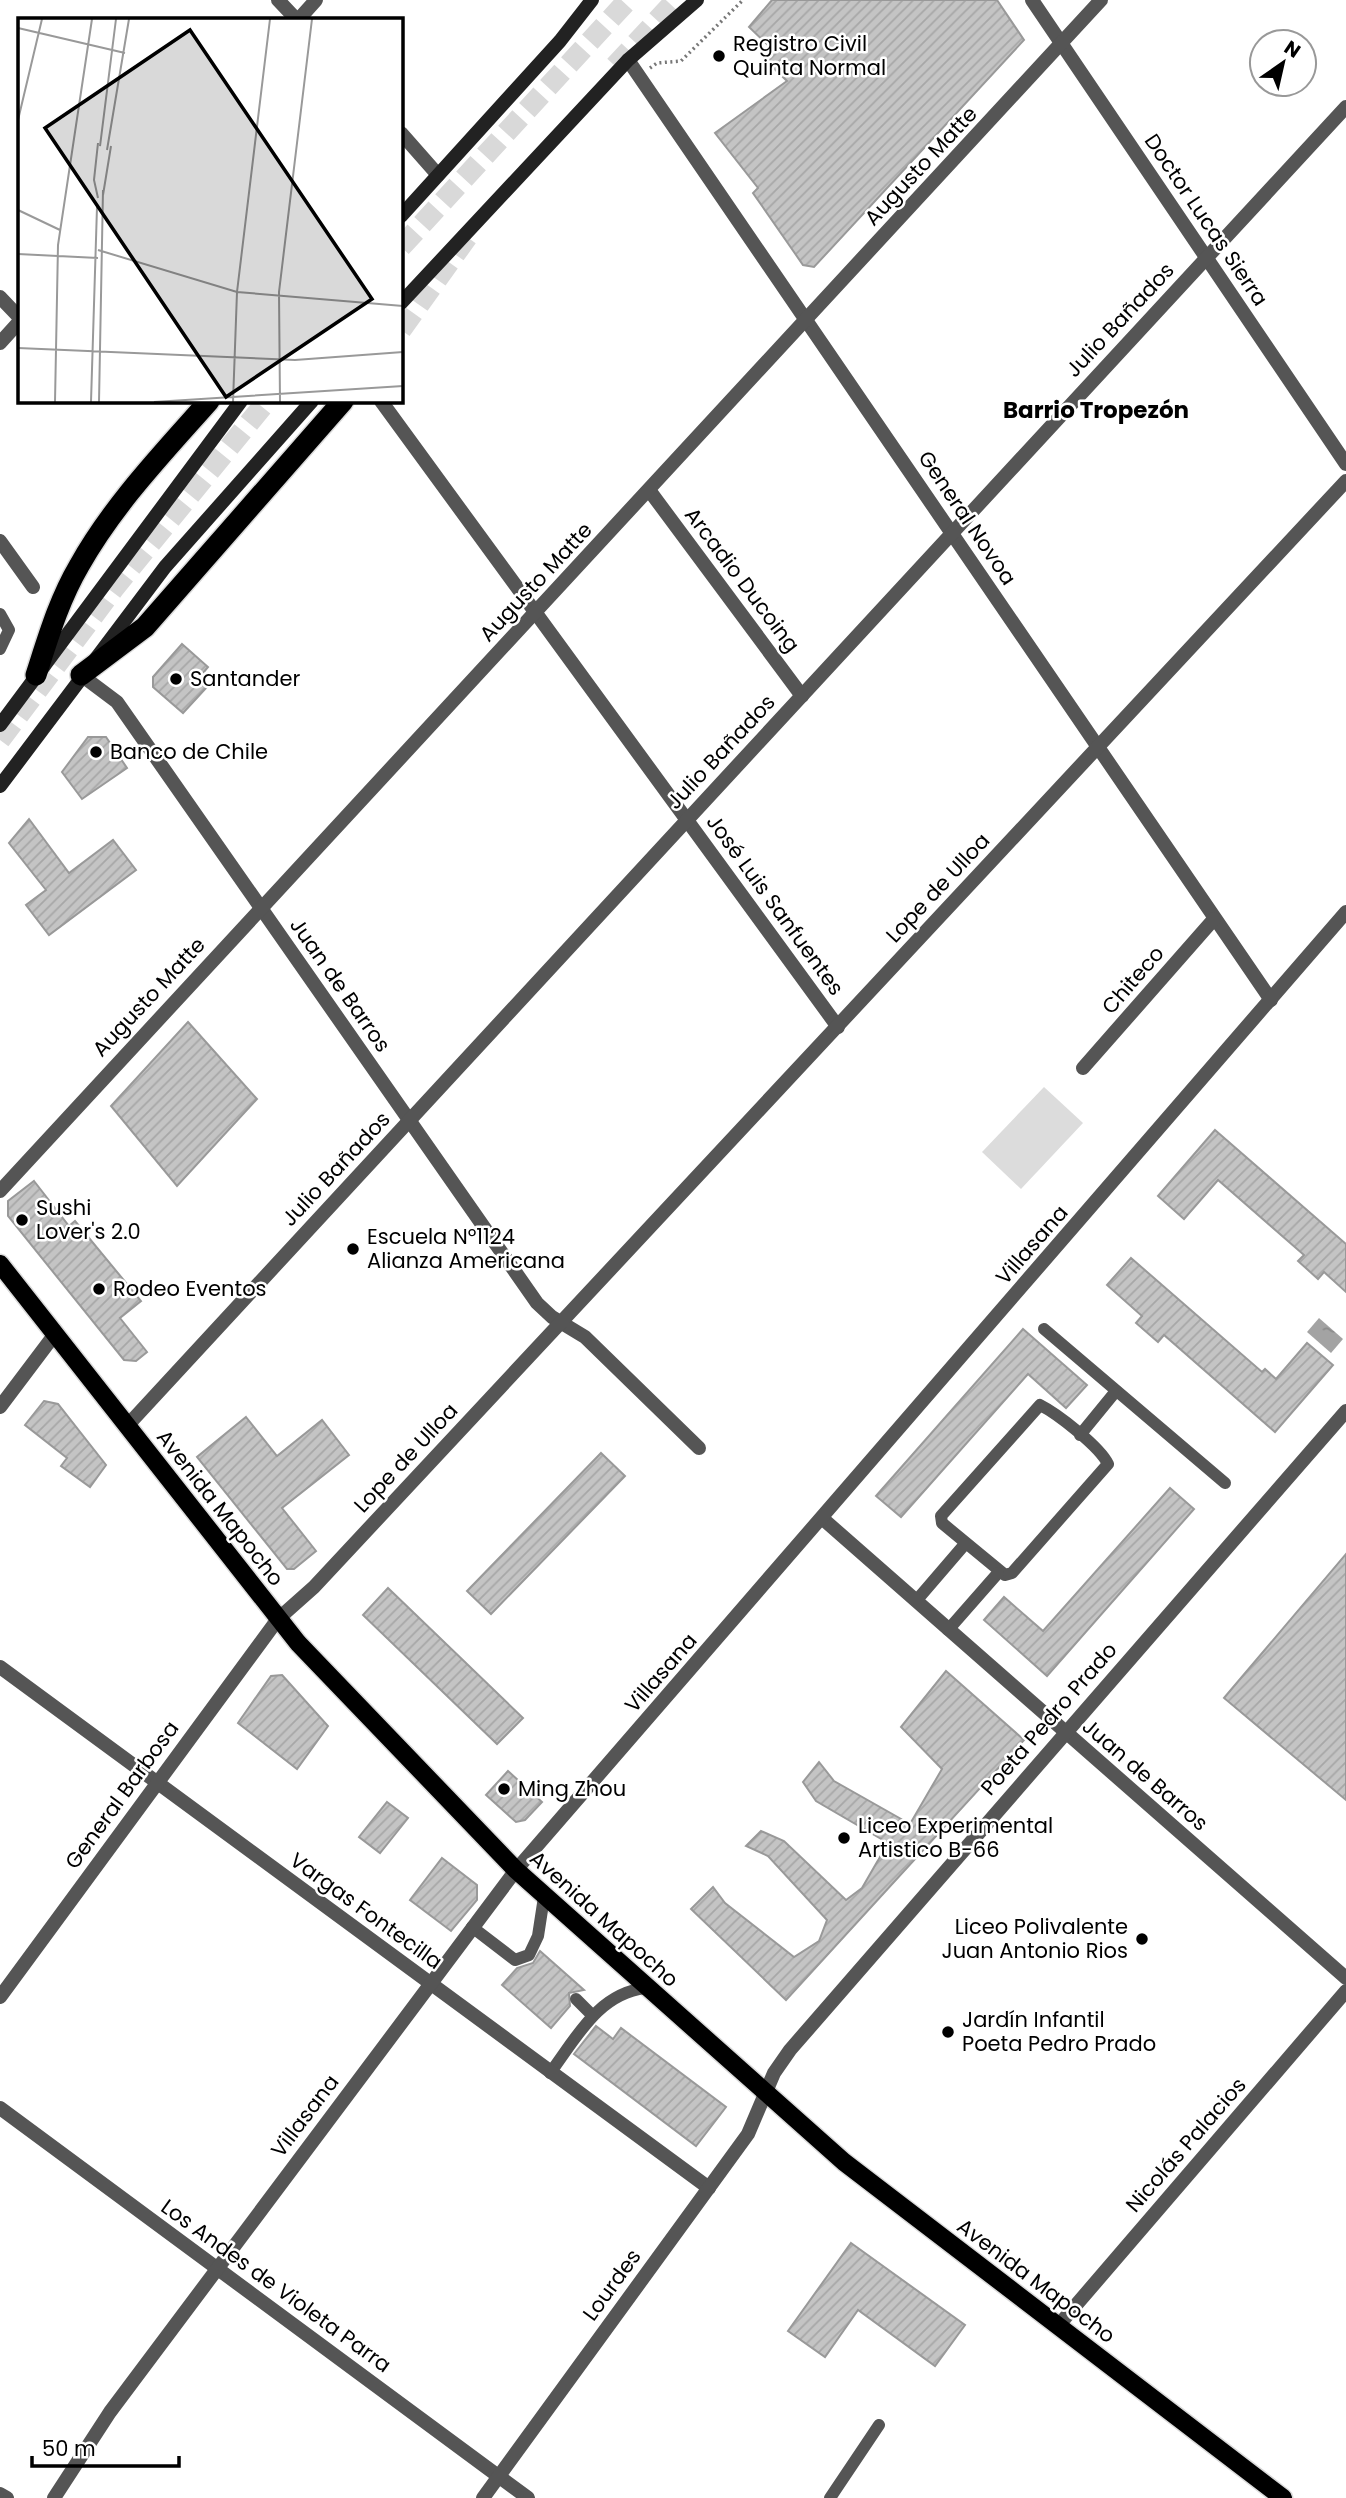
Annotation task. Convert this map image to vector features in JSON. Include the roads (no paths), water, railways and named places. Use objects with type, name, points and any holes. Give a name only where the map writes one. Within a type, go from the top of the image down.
[{"type":"highway","points":[[36,676],[60,605],[86,555],[141,479],[208,402]]},
{"type":"highway","points":[[81,676],[145,627],[342,402]]},
{"type":"main road","points":[[402,215],[559,41],[592,0]]},
{"type":"main road","points":[[402,302],[628,60],[697,0]]},
{"type":"main road","points":[[0,725],[240,402]]},
{"type":"main road","points":[[0,786],[81,676],[207,516],[311,402]]},
{"type":"main road","name":"Avenida Mapocho","points":[[0,1264],[278,1619],[358,1708],[544,1897],[645,1988],[893,2201],[1283,2498]]},
{"type":"street","points":[[278,0],[296,18]]},
{"type":"street","points":[[298,18],[316,0]]},
{"type":"street","name":"Doctor Lucas Sierra","points":[[1032,0],[1346,464]]},
{"type":"street","name":"Augusto Matte","points":[[0,1191],[1101,0]]},
{"type":"street","name":"General Novoa","points":[[628,60],[1270,1000]]},
{"type":"street","name":"Julio Bañados","points":[[127,1426],[1346,107]]},
{"type":"street","points":[[402,135],[439,174]]},
{"type":"street","points":[[0,297],[18,319]]},
{"type":"street","points":[[0,343],[18,321]]},
{"type":"street","name":"José Luis Sanfuentes","points":[[382,402],[838,1027]]},
{"type":"street","name":"Lope de Ulloa","points":[[278,1619],[314,1587],[1346,481]]},
{"type":"street","name":"Arcadio Ducoing","points":[[649,490],[802,696]]},
{"type":"street","points":[[0,541],[33,587]]},
{"type":"street","name":"Juan de Barros","points":[[81,676],[117,702],[537,1303],[561,1323]]},
{"type":"street","name":"Villasana","points":[[54,2498],[110,2412],[516,1870],[823,1519],[1346,912]]},
{"type":"street","name":"Chiteco","points":[[1083,1068],[1214,919]]},
{"type":"street","points":[[561,1323],[585,1337],[699,1448]]},
{"type":"street","points":[[0,1407],[55,1334]]},
{"type":"street","name":"Poeta Pedro Prado","points":[[766,2093],[774,2073],[797,2041],[1346,1411]]},
{"type":"street","name":"Juan de Barros","points":[[823,1519],[1346,1978]]},
{"type":"street","name":"General Barbosa","points":[[0,1997],[278,1619]]},
{"type":"street","name":"Vargas Fontecilla","points":[[0,1667],[709,2188]]},
{"type":"street","name":"Nicolás Palacios","points":[[1058,2326],[1346,1992]]},
{"type":"street","name":"Lourdes","points":[[483,2498],[748,2134],[766,2093]]},
{"type":"street","name":"Los Andes de Violeta Parra","points":[[0,2108],[528,2498]]},
{"type":"street","points":[[0,2494],[7,2498]]},
{"type":"lane","points":[[0,614],[9,630],[0,649]]},
{"type":"lane","points":[[1044,1329],[1225,1483]]},
{"type":"lane","points":[[1080,1435],[1116,1391]]},
{"type":"lane","points":[[1040,1405],[1047,1408],[1105,1457],[1108,1464],[1012,1573],[998,1573],[965,1544],[942,1523],[941,1516],[1034,1408],[1040,1405]]},
{"type":"lane","points":[[916,1601],[965,1544]]},
{"type":"lane","points":[[948,1630],[998,1573]]},
{"type":"lane","points":[[472,1927],[515,1960],[528,1955],[538,1936],[544,1897]]},
{"type":"lane","points":[[550,2073],[593,2015],[613,1997],[645,1988]]},
{"type":"lane","points":[[576,1999],[593,2015]]},
{"type":"lane","points":[[830,2498],[879,2424]]},
{"type":"water","points":[[1319,1318],[1343,1339],[1331,1353],[1307,1332]]},
{"type":"tunnel","points":[[402,246],[628,0]]},
{"type":"tunnel","points":[[615,66],[676,0]]},
{"type":"tunnel","points":[[402,329],[468,236]]},
{"type":"tunnel","points":[[0,740],[115,587],[266,402]]},
{"type":"place","name":"Registro Civil Quinta Normal","points":[[719,56]]},
{"type":"place","name":"Santander","points":[[176,679]]},
{"type":"place","name":"Banco de Chile","points":[[96,752]]},
{"type":"place","name":"Sushi Lover's 2.0","points":[[22,1220]]},
{"type":"place","name":"Escuela N°1124 Alianza Americana","points":[[353,1249]]},
{"type":"place","name":"Rodeo Eventos","points":[[99,1289]]},
{"type":"place","name":"Ming Zhou","points":[[504,1789]]},
{"type":"place","name":"Liceo Experimental Artistico B-66","points":[[844,1838]]},
{"type":"place","name":"Liceo Polivalente Juan Antonio Rios","points":[[1142,1939]]},
{"type":"place","name":"Jardín Infantil Poeta Pedro Prado","points":[[948,2032]]},
{"type":"district","name":"Barrio Tropezón","points":[[1096,410]]}]
